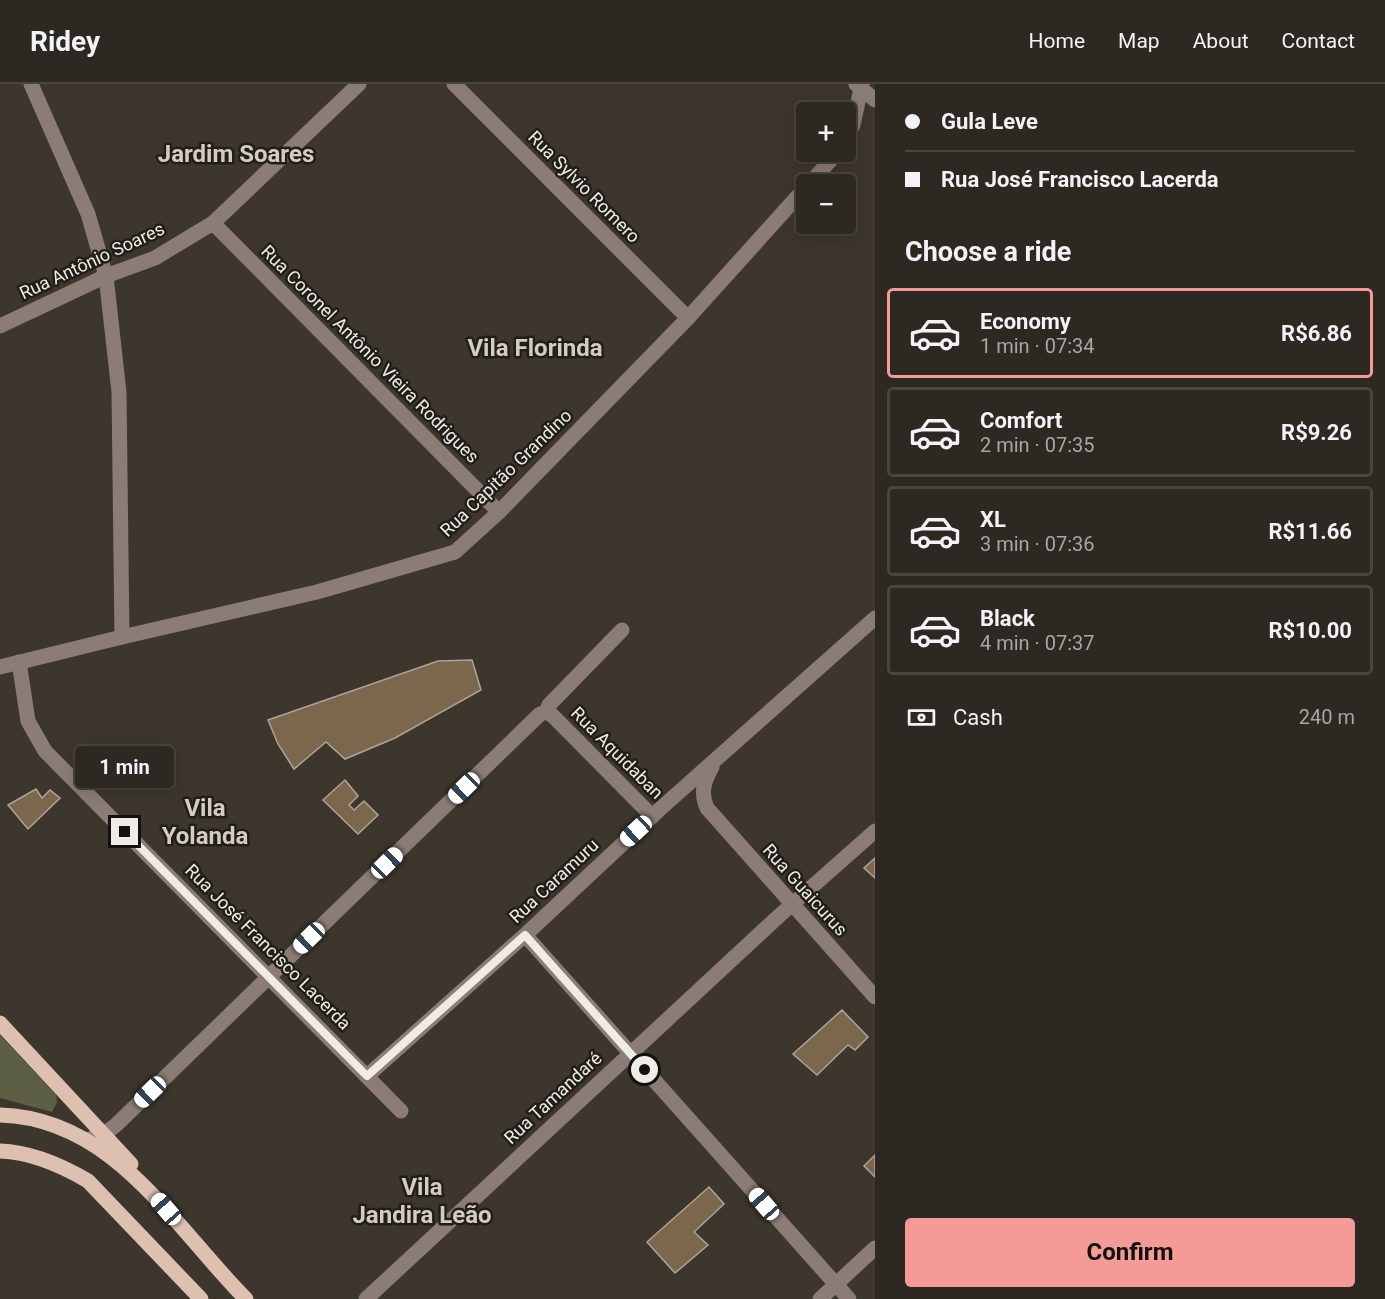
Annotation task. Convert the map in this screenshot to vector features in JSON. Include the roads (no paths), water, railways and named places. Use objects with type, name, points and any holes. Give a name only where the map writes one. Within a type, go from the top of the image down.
[{"type":"main road","points":[[0,1023],[124,1155],[152,1193],[246,1299]]},
{"type":"main road","points":[[0,1114],[19,1115],[58,1126],[79,1136],[112,1157],[152,1193]]},
{"type":"main road","points":[[0,1151],[35,1156],[65,1167],[88,1181],[201,1299]]},
{"type":"street","points":[[31,84],[88,214],[105,276],[119,392],[122,636]]},
{"type":"street","name":"Rua Antônio Soares","points":[[0,326],[105,276],[155,258],[213,223],[359,84]]},
{"type":"street","name":"Rua Sylvio Romero","points":[[454,84],[688,318]]},
{"type":"street","points":[[860,85],[875,100]]},
{"type":"street","points":[[856,112],[860,85]]},
{"type":"street","name":"Rua Capitão Grandino","points":[[818,174],[829,162]]},
{"type":"street","name":"Rua Capitão Grandino","points":[[0,667],[122,636],[317,592],[455,552],[499,512],[688,318],[796,198]]},
{"type":"street","name":"Rua Coronel Antônio Vieira Rodrigues","points":[[213,223],[499,512]]},
{"type":"street","name":"Rua Caramuru","points":[[367,1076],[525,935],[656,813],[875,618]]},
{"type":"street","points":[[546,712],[549,705],[622,630]]},
{"type":"street","name":"Rua José Francisco Lacerda","points":[[19,662],[28,721],[45,751],[401,1111]]},
{"type":"street","name":"Rua Aquidaban","points":[[104,1134],[270,977],[540,714],[546,712],[552,715],[656,813]]},
{"type":"street","points":[[707,808],[702,789],[716,760]]},
{"type":"street","points":[[656,813],[684,801],[707,808]]},
{"type":"street","name":"Rua Guaicurus","points":[[707,808],[875,997]]},
{"type":"street","name":"Rua Tamandaré","points":[[366,1299],[630,1053],[875,831]]},
{"type":"street","points":[[525,935],[849,1299]]},
{"type":"street","points":[[79,1136],[90,1139],[104,1134]]},
{"type":"street","points":[[820,1299],[875,1248]]},
{"type":"district","name":"Jardim Soares","points":[[236,154]]},
{"type":"district","name":"Vila Florinda","points":[[535,348]]},
{"type":"district","name":"Vila Yolanda","points":[[205,822]]},
{"type":"district","name":"Vila Jandira Leão","points":[[422,1201]]}]
